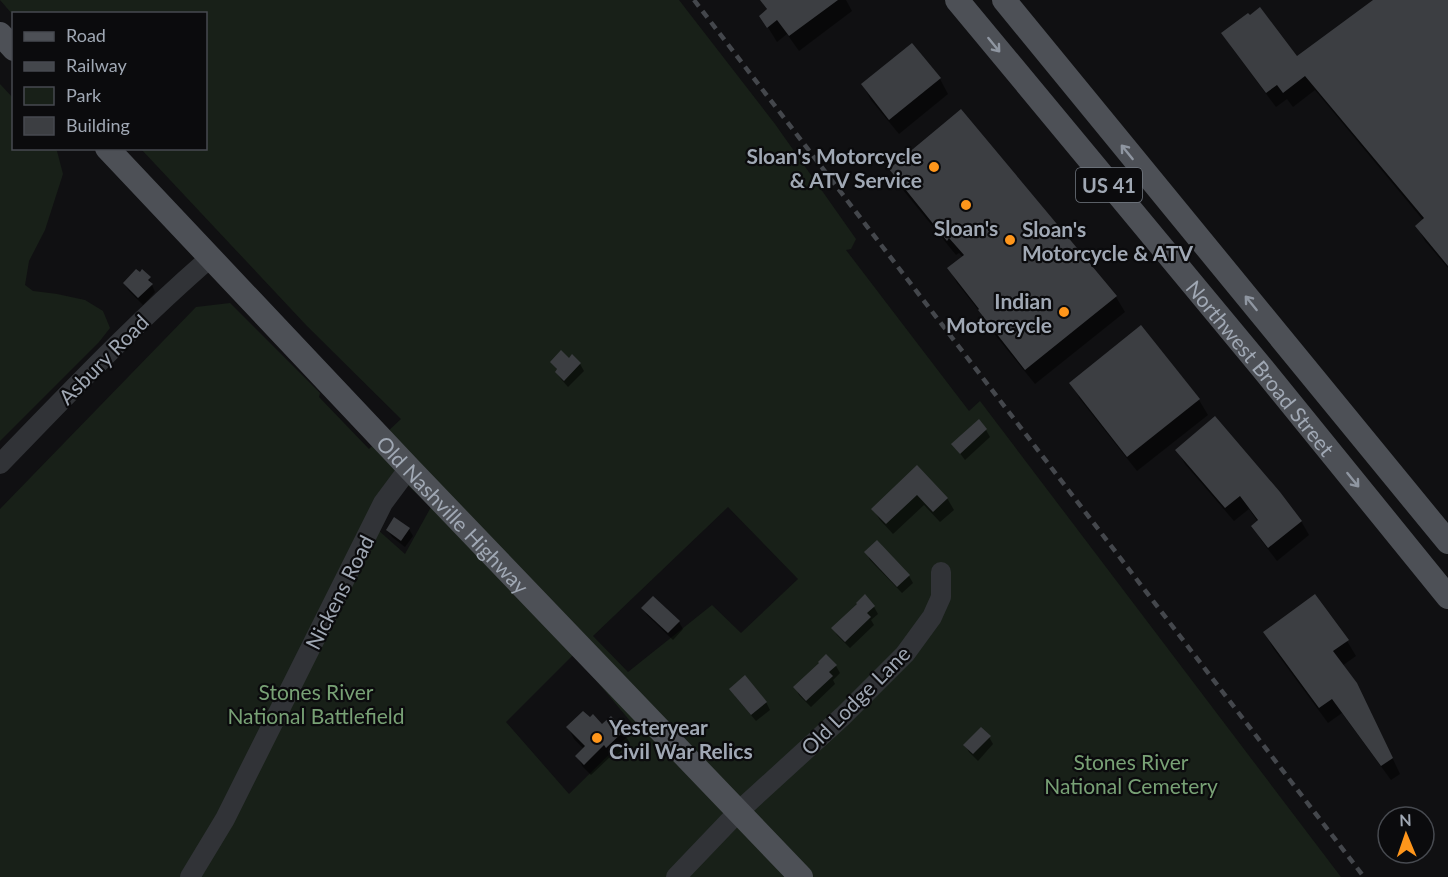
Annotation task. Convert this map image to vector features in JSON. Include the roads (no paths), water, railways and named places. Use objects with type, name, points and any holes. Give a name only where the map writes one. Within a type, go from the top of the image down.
[{"type":"main road","name":"Northwest Broad Street","points":[[957,0],[1263,369],[1448,597]]},
{"type":"main road","name":"Northwest Broad Street","points":[[1004,0],[1448,542]]},
{"type":"main road","points":[[0,34],[12,46]]},
{"type":"main road","points":[[1031,91],[1058,67]]},
{"type":"main road","name":"Old Nashville Highway","points":[[109,150],[409,468],[801,877]]},
{"type":"main road","points":[[1263,369],[1288,348]]},
{"type":"street","name":"Asbury Road","points":[[0,464],[120,342],[210,258]]},
{"type":"street","name":"Nickens Road","points":[[190,877],[225,819],[383,503],[409,468]]},
{"type":"street","name":"Old Lodge Lane","points":[[682,874],[739,811],[843,716],[905,654],[932,617],[941,597],[941,572]]},
{"type":"railway","points":[[694,0],[1364,877]]},
{"type":"place","name":"Sloan's Motorcycle & ATV Service","points":[[934,167]]},
{"type":"place","name":"Sloan's","points":[[966,205]]},
{"type":"place","name":"Sloan's Motorcycle & ATV","points":[[1010,240]]},
{"type":"place","name":"Indian Motorcycle","points":[[1064,312]]},
{"type":"place","name":"Yesteryear Civil War Relics","points":[[597,738]]},
{"type":"park label","name":"Stones River National Battlefield","points":[[316,703]]},
{"type":"park label","name":"Stones River National Cemetery","points":[[1131,773]]}]
